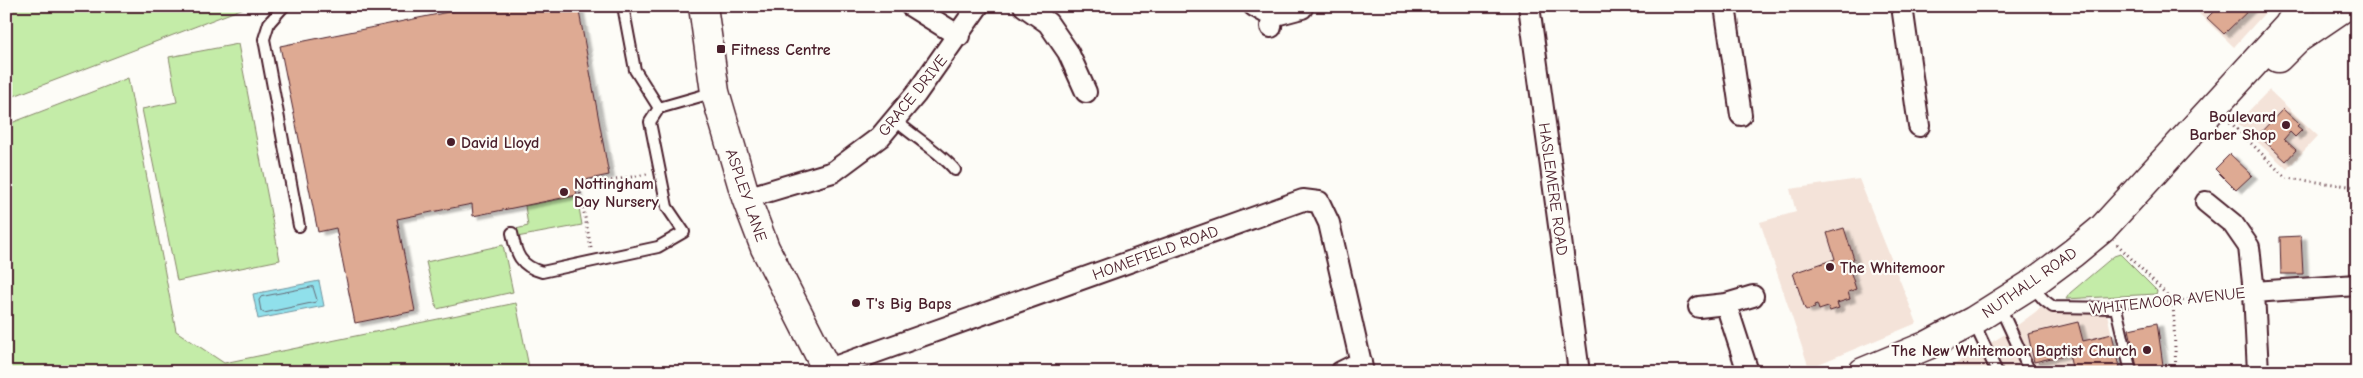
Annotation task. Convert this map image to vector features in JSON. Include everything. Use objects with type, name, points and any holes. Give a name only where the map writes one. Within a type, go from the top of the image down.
[{"type":"main road","name":"ASPLEY LANE","points":[[702,6],[715,92],[746,198],[765,248],[827,371]]},
{"type":"main road","name":"NUTHALL ROAD","points":[[2170,157],[2296,40],[2346,6]]},
{"type":"main road","name":"NUTHALL ROAD","points":[[1863,372],[1928,345],[1973,321],[2030,285],[2102,229],[2170,157],[2293,13]]},
{"type":"street","points":[[911,6],[959,36]]},
{"type":"street","name":"GRACE DRIVE","points":[[746,198],[833,172],[880,137],[959,36],[978,6]]},
{"type":"street","points":[[1024,6],[1048,23],[1087,78]]},
{"type":"street","points":[[1254,6],[1272,22],[1302,8]]},
{"type":"street","name":"HASLEMERE ROAD","points":[[1529,6],[1579,372]]},
{"type":"street","points":[[1725,6],[1741,115]]},
{"type":"street","points":[[1902,6],[1919,126]]},
{"type":"street","name":"HOMEFIELD ROAD","points":[[827,371],[1303,200],[1319,202],[1329,223],[1362,367]]},
{"type":"street","points":[[2206,202],[2233,224],[2249,247],[2254,292]]},
{"type":"street","name":"WHITEMOOR AVENUE","points":[[2258,372],[2254,292],[2357,285]]},
{"type":"street","points":[[1699,307],[1726,304],[1753,296]]},
{"type":"street","points":[[1726,304],[1748,372]]},
{"type":"street","points":[[1341,372],[1362,367]]},
{"type":"lane","points":[[284,6],[269,23],[264,39],[299,226]]},
{"type":"lane","points":[[623,6],[635,70],[659,108]]},
{"type":"lane","points":[[512,233],[515,249],[529,269],[542,272],[658,247],[684,232],[667,207],[650,122],[659,108],[715,92]]},
{"type":"lane","points":[[895,120],[932,150],[943,156],[955,170]]},
{"type":"lane","name":"WHITEMOOR AVENUE","points":[[2030,285],[2053,308],[2116,308]]},
{"type":"lane","points":[[1999,304],[2030,372]]},
{"type":"lane","points":[[2116,308],[2131,372]]},
{"type":"lane","points":[[1973,321],[1997,372]]},
{"type":"path","points":[[2220,112],[2286,178],[2357,188]]},
{"type":"path","points":[[594,261],[579,187],[659,172]]},
{"type":"path","points":[[2102,229],[2172,301],[2176,372]]},
{"type":"path","name":"WHITEMOOR AVENUE","points":[[2116,308],[2254,292]]},
{"type":"shaded area","points":[[2191,6],[2271,6],[2234,47]]},
{"type":"shaded area","points":[[2269,90],[2318,136],[2287,169],[2237,123]]},
{"type":"shaded area","points":[[1859,179],[1917,323],[1809,368],[1760,222],[1796,212],[1790,189]]},
{"type":"shaded area","points":[[2042,307],[2053,312],[2107,314],[2120,372],[1942,372],[2007,333]]},
{"type":"green space","points":[[6,6],[249,6],[6,99]]},
{"type":"green space","points":[[238,44],[280,260],[177,281],[142,109],[177,102],[169,57]]},
{"type":"green space","points":[[128,78],[176,331],[224,363],[516,303],[530,372],[6,372],[6,125]]},
{"type":"green space","points":[[577,196],[582,225],[517,237],[516,229],[528,226],[525,206]]},
{"type":"green space","points":[[503,245],[513,292],[437,309],[426,262]]},
{"type":"green space","points":[[2120,254],[2157,291],[2156,294],[2066,299],[2070,293],[2114,256]]},
{"type":"water","points":[[319,281],[324,306],[258,319],[253,294]]},
{"type":"building","name":"David Lloyd","points":[[478,6],[578,6],[609,175],[575,182],[577,195],[473,216],[472,204],[397,219],[415,311],[355,323],[336,228],[318,232],[280,46]]},
{"type":"building","points":[[2219,6],[2253,6],[2224,34],[2207,18]]},
{"type":"building","points":[[2283,109],[2299,124],[2297,126],[2302,130],[2295,137],[2290,132],[2284,139],[2296,150],[2286,161],[2258,135]]},
{"type":"building","points":[[2230,154],[2252,175],[2236,190],[2215,169]]},
{"type":"building","name":"The Whitemoor","points":[[1844,228],[1854,259],[1847,261],[1856,289],[1848,292],[1850,299],[1837,303],[1839,308],[1830,311],[1828,307],[1819,310],[1817,304],[1814,305],[1815,308],[1807,310],[1805,309],[1793,273],[1835,259],[1827,233]]},
{"type":"building","points":[[2301,236],[2303,274],[2281,274],[2280,237]]},
{"type":"building","points":[[2078,322],[2083,341],[2112,334],[2120,372],[2073,372],[2069,354],[2034,362],[2028,334]]},
{"type":"building","name":"The New Whitemoor Baptist Church","points":[[2157,323],[2164,372],[2138,372],[2129,329]]},
{"type":"building","points":[[1491,367],[1492,372],[1466,372]]},
{"type":"place","name":"Fitness Centre","points":[[721,49]]},
{"type":"place","name":"Boulevard Barber Shop","points":[[2286,125]]},
{"type":"place","name":"David Lloyd","points":[[451,142]]},
{"type":"place","name":"Nottingham Day Nursery","points":[[564,192]]},
{"type":"place","name":"The Whitemoor","points":[[1830,267]]},
{"type":"place","name":"T's Big Baps","points":[[856,303]]},
{"type":"place","name":"The New Whitemoor Baptist Church","points":[[2147,350]]}]
